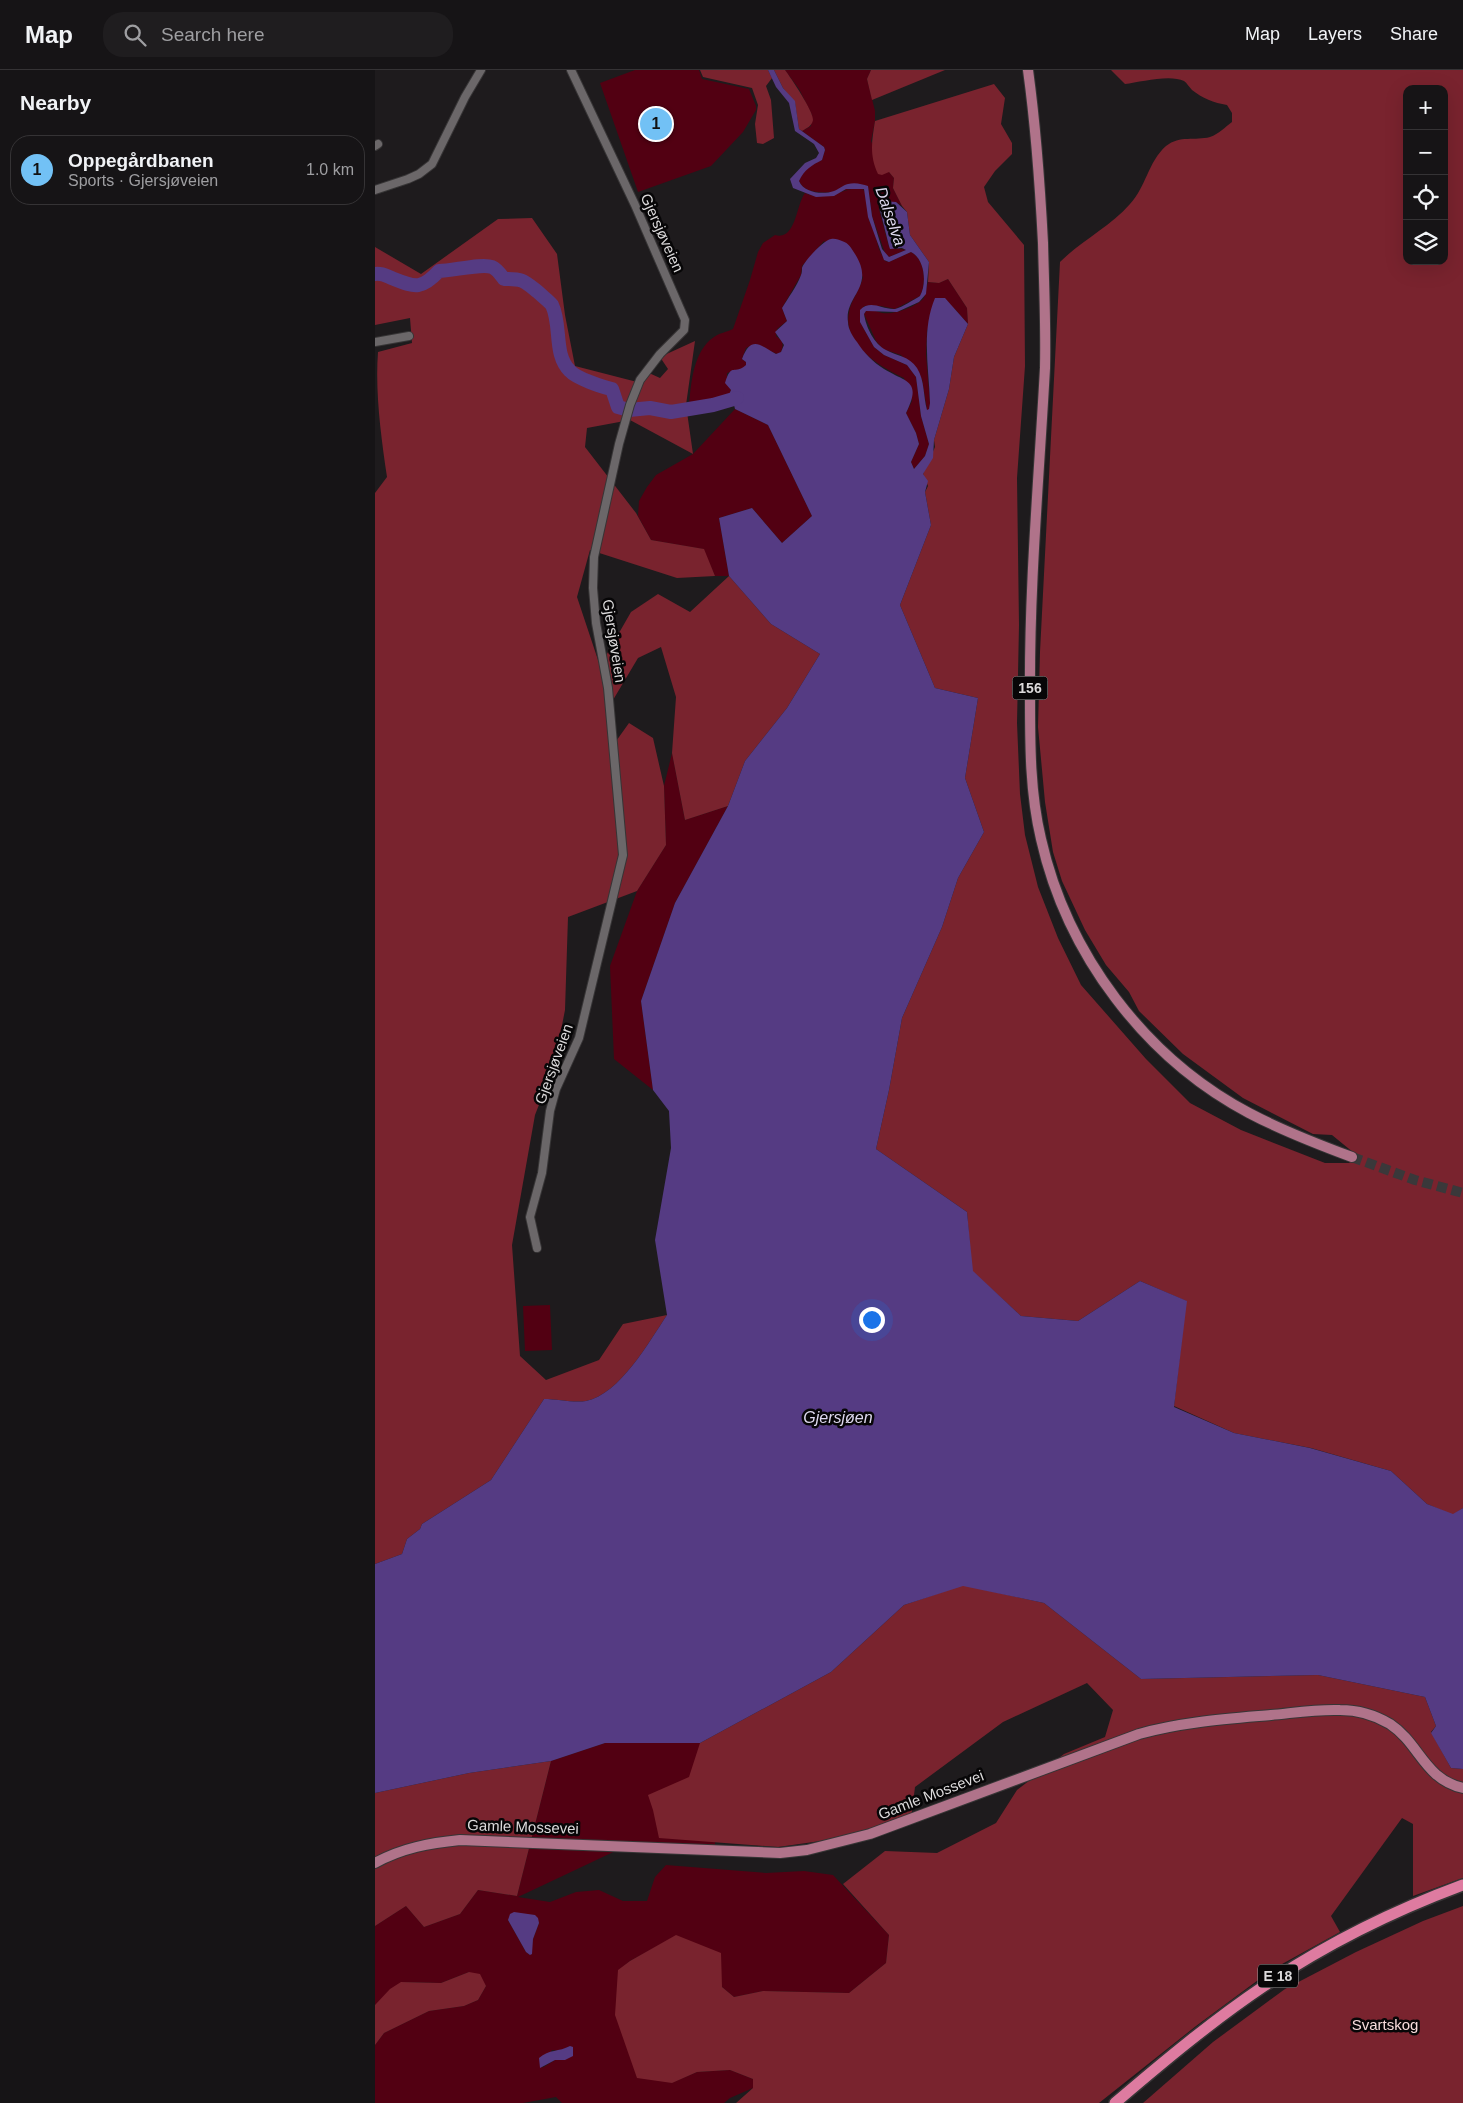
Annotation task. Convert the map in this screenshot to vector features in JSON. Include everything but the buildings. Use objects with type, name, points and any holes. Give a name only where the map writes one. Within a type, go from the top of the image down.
[{"type":"highway","name":"E 18","points":[[1115,2103],[1230,2010],[1301,1962],[1374,1923],[1463,1884]]},
{"type":"highway","name":"E 18","points":[[1126,2103],[1233,2016],[1305,1968],[1377,1928],[1463,1892]]},
{"type":"main road","name":"156","points":[[1028,70],[1037,140],[1045,318],[1043,398],[1033,548],[1030,725],[1034,796],[1041,840],[1047,863],[1066,913],[1095,969],[1125,1011],[1164,1052],[1211,1090],[1247,1112],[1293,1134],[1353,1157]]},
{"type":"main road","name":"Gamle Mossevei","points":[[375,1863],[407,1848],[435,1842],[460,1840],[780,1853],[807,1850],[870,1834],[1121,1740],[1169,1726],[1322,1710],[1356,1711],[1373,1715],[1389,1724],[1409,1742],[1432,1773],[1443,1781],[1463,1788]]},
{"type":"street","points":[[375,190],[419,174],[432,164],[465,97],[481,70]]},
{"type":"street","name":"Gjersjøveien","points":[[537,1248],[530,1217],[541,1173],[550,1111],[556,1089],[579,1038],[623,854],[608,688],[596,623],[593,588],[594,557],[619,444],[640,380],[660,354],[683,330],[685,320],[635,205],[571,70]]},
{"type":"street","points":[[375,342],[409,336]]},
{"type":"shaded area","points":[[635,70],[699,70],[702,79],[749,89],[756,110],[743,132],[711,166],[638,192],[600,83]]},
{"type":"shaded area","points":[[785,70],[871,70],[867,79],[875,111],[875,121],[871,141],[886,172],[889,172],[894,178],[893,188],[902,206],[896,202],[879,209],[889,247],[906,250],[889,257],[885,253],[872,216],[868,186],[841,191],[820,192],[811,191],[799,181],[808,168],[822,160],[825,150],[824,147],[802,131],[811,126],[812,115],[799,89]]},
{"type":"shaded area","points":[[862,188],[865,192],[869,220],[885,261],[889,262],[911,252],[916,255],[922,266],[924,285],[920,296],[895,309],[881,306],[864,306],[860,322],[874,347],[884,355],[907,365],[916,377],[921,416],[929,444],[925,456],[914,469],[911,462],[919,444],[906,413],[912,401],[904,378],[874,361],[857,344],[851,334],[848,324],[849,312],[863,277],[824,241],[802,266],[801,275],[782,308],[787,321],[777,329],[776,336],[782,343],[781,352],[777,354],[755,344],[746,348],[742,359],[746,362],[744,368],[727,373],[727,384],[731,390],[729,397],[735,396],[737,398],[729,402],[689,406],[692,378],[697,359],[707,343],[714,337],[733,329],[758,252],[763,243],[775,235],[787,233],[795,221],[805,193],[824,196]]},
{"type":"shaded area","points":[[948,279],[967,308],[968,324],[954,308],[927,330],[926,354],[930,403],[929,410],[927,410],[922,379],[901,355],[883,349],[876,341],[864,314],[866,311],[893,313],[910,307],[924,298],[928,282],[939,283]]},
{"type":"shaded area","points":[[735,409],[768,425],[812,516],[782,543],[752,508],[719,518],[729,576],[715,576],[703,549],[651,540],[638,516],[639,501],[656,475],[693,454]]},
{"type":"shaded area","points":[[672,753],[685,820],[728,806],[675,903],[641,1001],[653,1090],[614,1059],[610,966],[637,891],[666,845],[664,786]]},
{"type":"shaded area","points":[[550,1305],[552,1350],[525,1351],[523,1306]]},
{"type":"shaded area","points":[[605,1743],[700,1743],[716,1850],[626,1846],[518,1897],[550,1902],[576,1892],[599,1890],[623,1901],[647,1901],[655,1877],[666,1865],[766,1873],[804,1871],[833,1875],[889,1935],[886,1963],[849,1993],[763,1991],[734,1997],[722,1987],[676,1936],[630,1961],[619,1970],[671,2083],[697,2072],[730,2070],[753,2079],[753,2088],[730,2098],[724,2103],[562,2103],[556,2097],[523,2103],[375,2103],[375,2045],[384,2033],[429,2011],[464,2006],[478,2000],[486,1986],[469,1972],[441,1983],[402,1982],[375,2005],[375,1926],[406,1906],[424,1927],[460,1914],[478,1890],[517,1896],[551,1761]],"holes":[[[508,1920],[539,1923],[530,1955],[526,1952]],[[570,2046],[564,2060],[555,2060],[542,2068],[552,2050],[560,2051]]]},
{"type":"green space","points":[[700,70],[768,70],[772,78],[766,86],[771,100],[774,138],[763,144],[757,143],[755,124],[758,105],[752,88],[703,77]]},
{"type":"green space","points":[[774,70],[785,70],[810,110],[813,120],[809,127],[802,131],[799,129],[795,103],[783,88]]},
{"type":"green space","points":[[871,70],[945,70],[872,100],[867,79]]},
{"type":"green space","points":[[1111,70],[1463,70],[1463,1508],[1453,1515],[1427,1504],[1391,1471],[1311,1448],[1234,1433],[1174,1406],[1186,1301],[1140,1281],[1078,1321],[1021,1316],[972,1271],[967,1212],[876,1149],[902,1018],[942,927],[958,878],[984,832],[965,778],[978,698],[935,688],[900,605],[931,525],[925,492],[928,486],[923,474],[935,447],[934,440],[949,389],[954,357],[968,324],[967,308],[948,279],[939,283],[928,282],[929,262],[910,235],[907,212],[893,188],[894,178],[889,172],[882,175],[878,174],[875,167],[872,154],[873,135],[875,121],[994,84],[1005,98],[1001,124],[1012,143],[1012,154],[995,171],[984,187],[988,202],[1024,245],[1025,366],[1017,478],[1019,625],[1017,723],[1020,794],[1025,835],[1038,887],[1058,938],[1081,985],[1146,1059],[1190,1103],[1241,1130],[1325,1163],[1349,1163],[1352,1161],[1354,1153],[1332,1135],[1313,1134],[1243,1098],[1183,1054],[1139,1011],[1129,992],[1106,965],[1085,930],[1062,881],[1053,852],[1045,802],[1038,727],[1040,652],[1060,262],[1114,220],[1130,204],[1140,190],[1155,159],[1166,146],[1182,139],[1210,137],[1232,122],[1232,113],[1227,105],[1200,95],[1192,90],[1184,81],[1171,78],[1125,84]]},
{"type":"green space","points":[[532,218],[557,254],[565,315],[575,366],[641,383],[649,373],[660,378],[668,369],[660,357],[695,341],[686,405],[693,454],[630,420],[587,428],[585,447],[636,513],[651,540],[704,549],[715,576],[677,578],[590,550],[577,597],[600,666],[631,612],[658,594],[690,612],[729,576],[771,624],[820,654],[787,708],[745,761],[728,806],[685,820],[672,753],[676,697],[661,647],[638,658],[613,700],[609,751],[629,723],[653,738],[664,786],[666,845],[637,891],[568,917],[565,1010],[554,1066],[535,1115],[512,1245],[520,1356],[546,1380],[599,1360],[623,1324],[667,1315],[622,1378],[599,1396],[586,1401],[544,1399],[491,1480],[422,1524],[420,1529],[407,1539],[402,1554],[375,1564],[375,493],[387,477],[379,414],[377,367],[378,352],[412,343],[410,318],[375,325],[375,247],[421,274],[498,219]]},
{"type":"green space","points":[[963,1585],[1044,1603],[1141,1679],[1318,1675],[1425,1697],[1436,1726],[1431,1732],[1451,1768],[1463,1769],[1463,1878],[1413,1896],[1413,1824],[1402,1818],[1331,1916],[1340,1932],[1273,1969],[1196,2026],[1099,2103],[736,2103],[753,2088],[753,2079],[730,2070],[697,2072],[672,2083],[637,2078],[615,2015],[618,1970],[630,1961],[676,1935],[721,1953],[722,1987],[734,1997],[763,1991],[849,1993],[886,1963],[889,1935],[843,1884],[885,1851],[937,1853],[996,1823],[1017,1790],[1064,1754],[1105,1737],[1113,1710],[1087,1683],[1003,1722],[915,1787],[911,1819],[870,1834],[778,1847],[659,1838],[648,1795],[689,1777],[700,1743],[831,1672],[904,1605]]},
{"type":"green space","points":[[551,1761],[517,1896],[478,1890],[460,1914],[424,1927],[406,1906],[375,1926],[375,1793],[469,1773]]},
{"type":"green space","name":"Svartskog","points":[[1463,1906],[1463,2103],[1143,2103],[1213,2042],[1285,1989],[1356,1952],[1423,1921]]},
{"type":"green space","points":[[469,1972],[480,1974],[486,1986],[478,2000],[464,2006],[429,2011],[384,2033],[375,2045],[375,2005],[390,1989],[401,1982],[441,1983]]},
{"type":"water","name":"Gjersjøen","points":[[768,70],[774,70],[783,88],[795,101],[799,129],[824,147],[825,150],[822,160],[803,174],[799,181],[801,185],[819,193],[834,191],[851,183],[868,186],[872,216],[882,249],[889,257],[906,250],[902,248],[890,249],[879,206],[883,201],[896,202],[907,212],[910,235],[929,262],[926,294],[919,302],[897,312],[866,311],[864,314],[869,330],[878,344],[886,350],[907,359],[917,368],[923,383],[927,410],[930,403],[927,336],[928,323],[935,298],[945,298],[968,324],[954,357],[949,389],[934,440],[933,458],[923,474],[928,481],[925,492],[931,525],[900,605],[935,688],[978,698],[965,778],[984,832],[958,878],[942,927],[902,1018],[876,1149],[967,1212],[973,1271],[1021,1316],[1078,1321],[1140,1281],[1187,1301],[1174,1407],[1234,1433],[1310,1448],[1391,1471],[1427,1504],[1453,1514],[1463,1508],[1463,1769],[1451,1768],[1431,1733],[1436,1726],[1425,1697],[1318,1675],[1141,1679],[1044,1603],[963,1586],[904,1605],[831,1672],[700,1743],[605,1743],[551,1761],[469,1773],[375,1793],[375,1564],[402,1554],[407,1539],[420,1529],[422,1524],[491,1480],[544,1399],[586,1401],[599,1396],[622,1378],[667,1315],[655,1240],[671,1148],[669,1111],[653,1090],[641,1001],[675,903],[728,806],[745,761],[787,708],[820,654],[771,624],[729,576],[719,518],[752,508],[782,543],[812,516],[768,425],[735,409],[733,401],[737,398],[735,396],[728,397],[731,390],[725,383],[730,372],[746,365],[746,362],[742,359],[745,352],[752,345],[760,345],[776,354],[781,352],[784,345],[775,332],[787,321],[782,308],[797,283],[806,261],[828,240],[835,239],[850,246],[861,265],[861,283],[848,313],[848,325],[852,335],[872,360],[905,380],[912,388],[913,394],[906,413],[919,444],[911,462],[914,469],[925,456],[929,444],[921,416],[916,377],[907,365],[884,355],[874,347],[860,322],[860,310],[868,305],[895,309],[920,296],[924,285],[922,266],[916,255],[911,252],[889,262],[884,260],[868,217],[864,189],[846,189],[834,196],[816,197],[793,188],[790,179],[805,163],[816,158],[819,153],[814,144],[795,131],[789,103],[776,87]]},
{"type":"water","points":[[514,1912],[535,1915],[538,1918],[539,1923],[533,1939],[532,1954],[530,1955],[526,1952],[508,1920],[510,1914]]},
{"type":"water","points":[[570,2046],[573,2047],[573,2056],[565,2060],[555,2060],[540,2068],[539,2058],[543,2055]]},
{"type":"waterway","points":[[375,274],[382,274],[408,284],[418,285],[428,281],[439,271],[487,266],[496,269],[504,279],[520,280],[526,283],[552,305],[557,322],[561,356],[570,371],[596,384],[612,389],[618,407],[629,410],[650,408],[671,412],[713,405],[737,398]]},
{"type":"tunnel","points":[[1352,1157],[1415,1180],[1463,1193]]},
{"type":"place","name":"Oppegårdbanen","points":[[656,124]]},
{"type":"water label","name":"Dalselva","points":[[891,216]]}]
